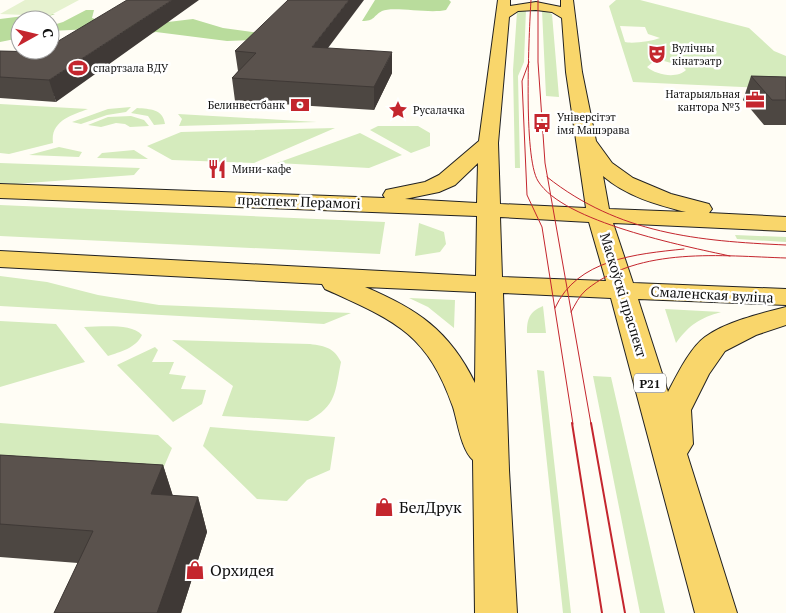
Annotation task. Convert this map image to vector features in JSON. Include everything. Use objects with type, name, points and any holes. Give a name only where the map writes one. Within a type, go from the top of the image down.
[{"type":"main road","points":[[507,5],[543,4],[567,6]]},
{"type":"main road","points":[[507,5],[506,11],[535,6],[556,9],[567,6]]},
{"type":"main road","points":[[496,613],[491,470],[488,143],[507,5]]},
{"type":"main road","name":"Маскоўскі праспект","points":[[567,6],[574,72],[599,215],[623,290],[716,613]]},
{"type":"main road","points":[[585,141],[606,168],[639,189],[682,205],[783,224]]},
{"type":"main road","points":[[343,203],[413,192],[431,187],[447,180],[488,143]]},
{"type":"main road","name":"праспект Перамогі","points":[[0,191],[343,203],[599,215]]},
{"type":"main road","points":[[599,215],[783,224]]},
{"type":"main road","points":[[0,259],[489,285]]},
{"type":"main road","points":[[322,277],[403,316],[434,341],[449,364],[465,399],[491,470]]},
{"type":"main road","name":"Смаленская вуліца","points":[[489,285],[786,297]]},
{"type":"main road","points":[[677,476],[676,410],[695,370],[715,344],[746,329],[786,316]]},
{"type":"green space","points":[[25,0],[79,0],[60,10],[10,10],[10,14],[0,14]]},
{"type":"green space","points":[[375,0],[449,0],[451,2],[446,10],[387,10],[382,11],[372,19],[362,21]]},
{"type":"green space","points":[[616,0],[640,0],[749,28],[774,51],[786,56],[786,80],[765,88],[633,82],[609,6]],"holes":[[[620,26],[645,27],[648,34],[660,38],[642,42],[625,42]],[[664,61],[682,66],[686,70],[682,73],[666,75],[647,67],[653,62]]]},
{"type":"green space","points":[[526,9],[524,62],[518,76],[520,168],[515,168],[513,70],[517,12]]},
{"type":"green space","points":[[86,10],[94,10],[92,18],[98,20],[168,22],[193,19],[223,28],[260,33],[253,40],[227,41],[156,32],[146,34],[92,29],[60,31],[60,23]]},
{"type":"green space","points":[[542,10],[552,14],[559,97],[546,96]]},
{"type":"green space","points":[[10,18],[10,40],[0,42],[0,19]]},
{"type":"green space","points":[[0,104],[88,109],[63,120],[55,129],[53,143],[9,154],[0,153]]},
{"type":"green space","points":[[131,107],[126,112],[107,115],[81,124],[72,122],[108,109]]},
{"type":"green space","points":[[137,108],[159,113],[162,115],[165,124],[154,125],[148,116],[131,113]]},
{"type":"green space","points":[[178,114],[317,122],[179,126],[182,119]]},
{"type":"green space","points":[[131,116],[144,120],[149,126],[130,127],[125,124],[116,123],[101,127],[88,125],[108,117]]},
{"type":"green space","points":[[378,126],[418,126],[430,133],[430,146],[411,153],[370,130]]},
{"type":"green space","points":[[335,128],[254,163],[172,160],[147,146],[181,132]]},
{"type":"green space","points":[[360,133],[402,155],[369,168],[277,163]]},
{"type":"green space","points":[[59,147],[82,152],[79,157],[29,155]]},
{"type":"green space","points":[[134,150],[148,159],[97,158],[102,153]]},
{"type":"green space","points":[[0,163],[140,168],[134,175],[15,184],[0,183]]},
{"type":"green space","points":[[0,205],[385,222],[380,254],[0,236]]},
{"type":"green space","points":[[419,223],[444,232],[446,244],[440,252],[415,256]]},
{"type":"green space","points":[[735,235],[786,237],[786,242],[737,239]]},
{"type":"green space","points":[[0,276],[47,282],[98,295],[159,305],[351,313],[324,324],[0,306]]},
{"type":"green space","points":[[409,298],[455,300],[454,328],[428,307]]},
{"type":"green space","points":[[543,306],[546,333],[527,333],[530,316]]},
{"type":"green space","points":[[665,309],[721,312],[696,323],[676,343]]},
{"type":"green space","points":[[0,321],[56,324],[85,362],[0,387]]},
{"type":"green space","points":[[84,327],[123,327],[137,331],[142,335],[132,346],[108,356]]},
{"type":"green space","points":[[172,340],[310,344],[325,347],[332,351],[341,362],[336,389],[325,410],[308,421],[222,416],[233,386]]},
{"type":"green space","points":[[155,347],[158,350],[152,362],[174,362],[169,374],[186,376],[181,389],[206,390],[202,404],[173,422],[117,365]]},
{"type":"green space","points":[[537,370],[544,371],[571,613],[563,613]]},
{"type":"green space","points":[[593,376],[611,377],[665,613],[640,613]]},
{"type":"green space","points":[[0,423],[158,435],[172,448],[159,478],[0,467]]},
{"type":"green space","points":[[210,427],[335,437],[330,470],[307,480],[287,501],[257,499],[203,446]]},
{"type":"building","points":[[127,0],[172,0],[49,80],[0,77],[0,51],[10,51],[10,60],[60,60],[60,40]]},
{"type":"building","points":[[288,0],[349,0],[312,47],[392,52],[374,87],[232,78],[256,53],[235,51]]},
{"type":"building","points":[[751,76],[786,77],[786,100],[772,100]]},
{"type":"building","points":[[0,455],[163,465],[151,494],[198,497],[157,613],[54,613],[93,531],[0,524]]},
{"type":"tram line","points":[[528,65],[531,0]]},
{"type":"tram line","points":[[538,0],[538,62],[548,177]]},
{"type":"tram line","points":[[528,65],[530,147],[533,168],[538,181],[551,194]]},
{"type":"tram line","points":[[528,65],[522,81],[527,195],[542,227],[573,424]]},
{"type":"tram line","points":[[548,177],[574,196],[602,211],[631,223],[691,237],[786,245]]},
{"type":"tram line","points":[[548,177],[551,194]]},
{"type":"tram line","points":[[551,194],[572,209],[626,230],[730,256]]},
{"type":"tram line","points":[[551,194],[567,290]]},
{"type":"tram line","points":[[567,290],[578,279],[593,269],[610,262],[647,253],[684,249]]},
{"type":"tram line","points":[[571,312],[586,290],[607,276],[631,266],[656,260],[682,257],[730,256]]},
{"type":"tram line","points":[[730,256],[786,258]]},
{"type":"tram line","points":[[555,308],[567,290]]},
{"type":"tram line","points":[[567,290],[571,312]]},
{"type":"tram line","points":[[571,312],[591,424]]},
{"type":"tram line","points":[[572,423],[602,613]]},
{"type":"tram line","points":[[591,423],[625,613]]},
{"type":"place","name":"Вулічны кінатэатр","points":[[657,54]]},
{"type":"place","name":"спартзала ВДУ","points":[[78,68]]},
{"type":"place","name":"Натарыяльная кантора №3","points":[[755,100]]},
{"type":"place","name":"Белинвестбанк","points":[[300,105]]},
{"type":"place","name":"Русалачка","points":[[398,110]]},
{"type":"place","name":"Універсітэт імя Машэрава","points":[[542,123]]},
{"type":"place","name":"Мини-кафе","points":[[217,169]]},
{"type":"place","name":"БелДрук","points":[[384,507]]},
{"type":"place","name":"Орхидея","points":[[195,570]]}]
